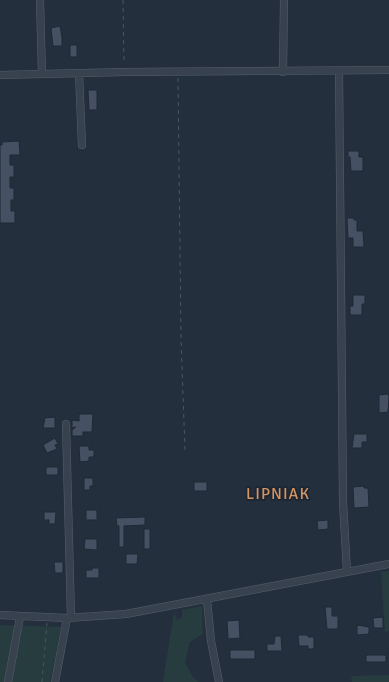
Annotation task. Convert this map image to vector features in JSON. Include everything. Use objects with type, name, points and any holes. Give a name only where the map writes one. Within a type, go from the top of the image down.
[{"type":"street","points":[[40,0],[42,74]]},
{"type":"street","points":[[283,72],[284,0]]},
{"type":"street","points":[[0,75],[389,70]]},
{"type":"street","points":[[339,71],[343,502],[347,572]]},
{"type":"street","points":[[79,73],[82,145]]},
{"type":"street","points":[[55,682],[69,618],[66,424]]},
{"type":"street","points":[[0,615],[69,618],[126,614],[389,564]]},
{"type":"street","points":[[207,600],[211,641],[219,682]]},
{"type":"street","points":[[8,682],[20,617]]},
{"type":"path","points":[[123,0],[125,72]]},
{"type":"path","points":[[178,72],[181,338],[185,450]]},
{"type":"path","points":[[42,682],[48,618]]},
{"type":"green space","points":[[389,571],[389,631],[385,632],[381,572]]},
{"type":"green space","points":[[202,606],[203,634],[190,642],[185,662],[192,676],[199,682],[163,682],[174,612],[177,620],[182,618],[182,610]]},
{"type":"green space","points":[[0,625],[61,627],[50,682],[0,682]]},
{"type":"green space","points":[[389,675],[389,682],[352,682],[351,676]]},
{"type":"building","points":[[60,26],[62,46],[53,46],[51,28]]},
{"type":"building","points":[[70,45],[77,45],[77,57],[70,57]]},
{"type":"building","points":[[88,90],[97,90],[97,110],[89,110]]},
{"type":"building","points":[[19,141],[20,155],[10,155],[10,165],[14,165],[14,177],[10,177],[10,188],[14,188],[14,200],[11,200],[11,211],[15,211],[15,223],[0,223],[0,145],[2,145],[2,142]]},
{"type":"building","points":[[348,151],[359,151],[359,157],[363,157],[363,171],[351,171]]},
{"type":"building","points":[[347,218],[357,220],[357,231],[363,231],[364,247],[353,247],[353,238],[348,238]]},
{"type":"building","points":[[353,295],[365,295],[365,304],[362,304],[362,315],[350,315],[350,306],[353,306]]},
{"type":"building","points":[[387,394],[389,396],[388,412],[379,413],[379,395]]},
{"type":"building","points":[[79,414],[93,414],[92,432],[83,432],[83,436],[72,436],[72,430],[76,427],[72,428],[72,420],[79,421]]},
{"type":"building","points":[[55,417],[55,428],[43,428],[45,418]]},
{"type":"building","points":[[354,434],[367,434],[367,442],[362,442],[362,448],[352,448]]},
{"type":"building","points":[[55,438],[58,444],[55,445],[57,449],[47,453],[43,445]]},
{"type":"building","points":[[79,446],[89,446],[89,450],[94,450],[94,457],[89,457],[89,461],[80,462]]},
{"type":"building","points":[[46,467],[58,467],[58,475],[46,475]]},
{"type":"building","points":[[84,478],[93,478],[93,486],[90,486],[90,490],[84,490]]},
{"type":"building","points":[[194,482],[207,482],[207,491],[194,491]]},
{"type":"building","points":[[364,486],[364,488],[368,488],[369,507],[354,508],[353,487]]},
{"type":"building","points":[[86,510],[97,510],[97,520],[86,520]]},
{"type":"building","points":[[44,512],[56,512],[55,524],[49,524],[49,520],[44,520]]},
{"type":"building","points":[[145,517],[145,525],[124,526],[124,547],[119,547],[119,526],[117,526],[116,518]]},
{"type":"building","points":[[328,520],[328,529],[318,530],[317,521]]},
{"type":"building","points":[[144,529],[150,529],[150,549],[144,549]]},
{"type":"building","points":[[85,539],[97,539],[97,550],[84,549]]},
{"type":"building","points":[[126,554],[138,554],[137,564],[126,564]]},
{"type":"building","points":[[54,562],[63,562],[62,573],[55,573]]},
{"type":"building","points":[[92,568],[99,568],[99,578],[86,578],[86,570],[92,570]]},
{"type":"building","points":[[325,607],[332,607],[332,616],[338,616],[338,629],[327,629]]},
{"type":"building","points":[[383,617],[383,628],[374,628],[373,618]]},
{"type":"building","points":[[239,620],[240,638],[228,639],[227,621]]},
{"type":"building","points":[[357,625],[369,627],[369,634],[357,635]]},
{"type":"building","points":[[298,635],[314,637],[314,649],[308,649],[308,646],[299,646]]},
{"type":"building","points":[[275,636],[281,636],[282,651],[267,651],[267,644],[274,644]]},
{"type":"building","points":[[230,650],[255,650],[255,659],[230,659]]},
{"type":"building","points":[[366,655],[386,655],[386,662],[366,662]]},
{"type":"district","name":"LIPNIAK","points":[[278,495]]}]
